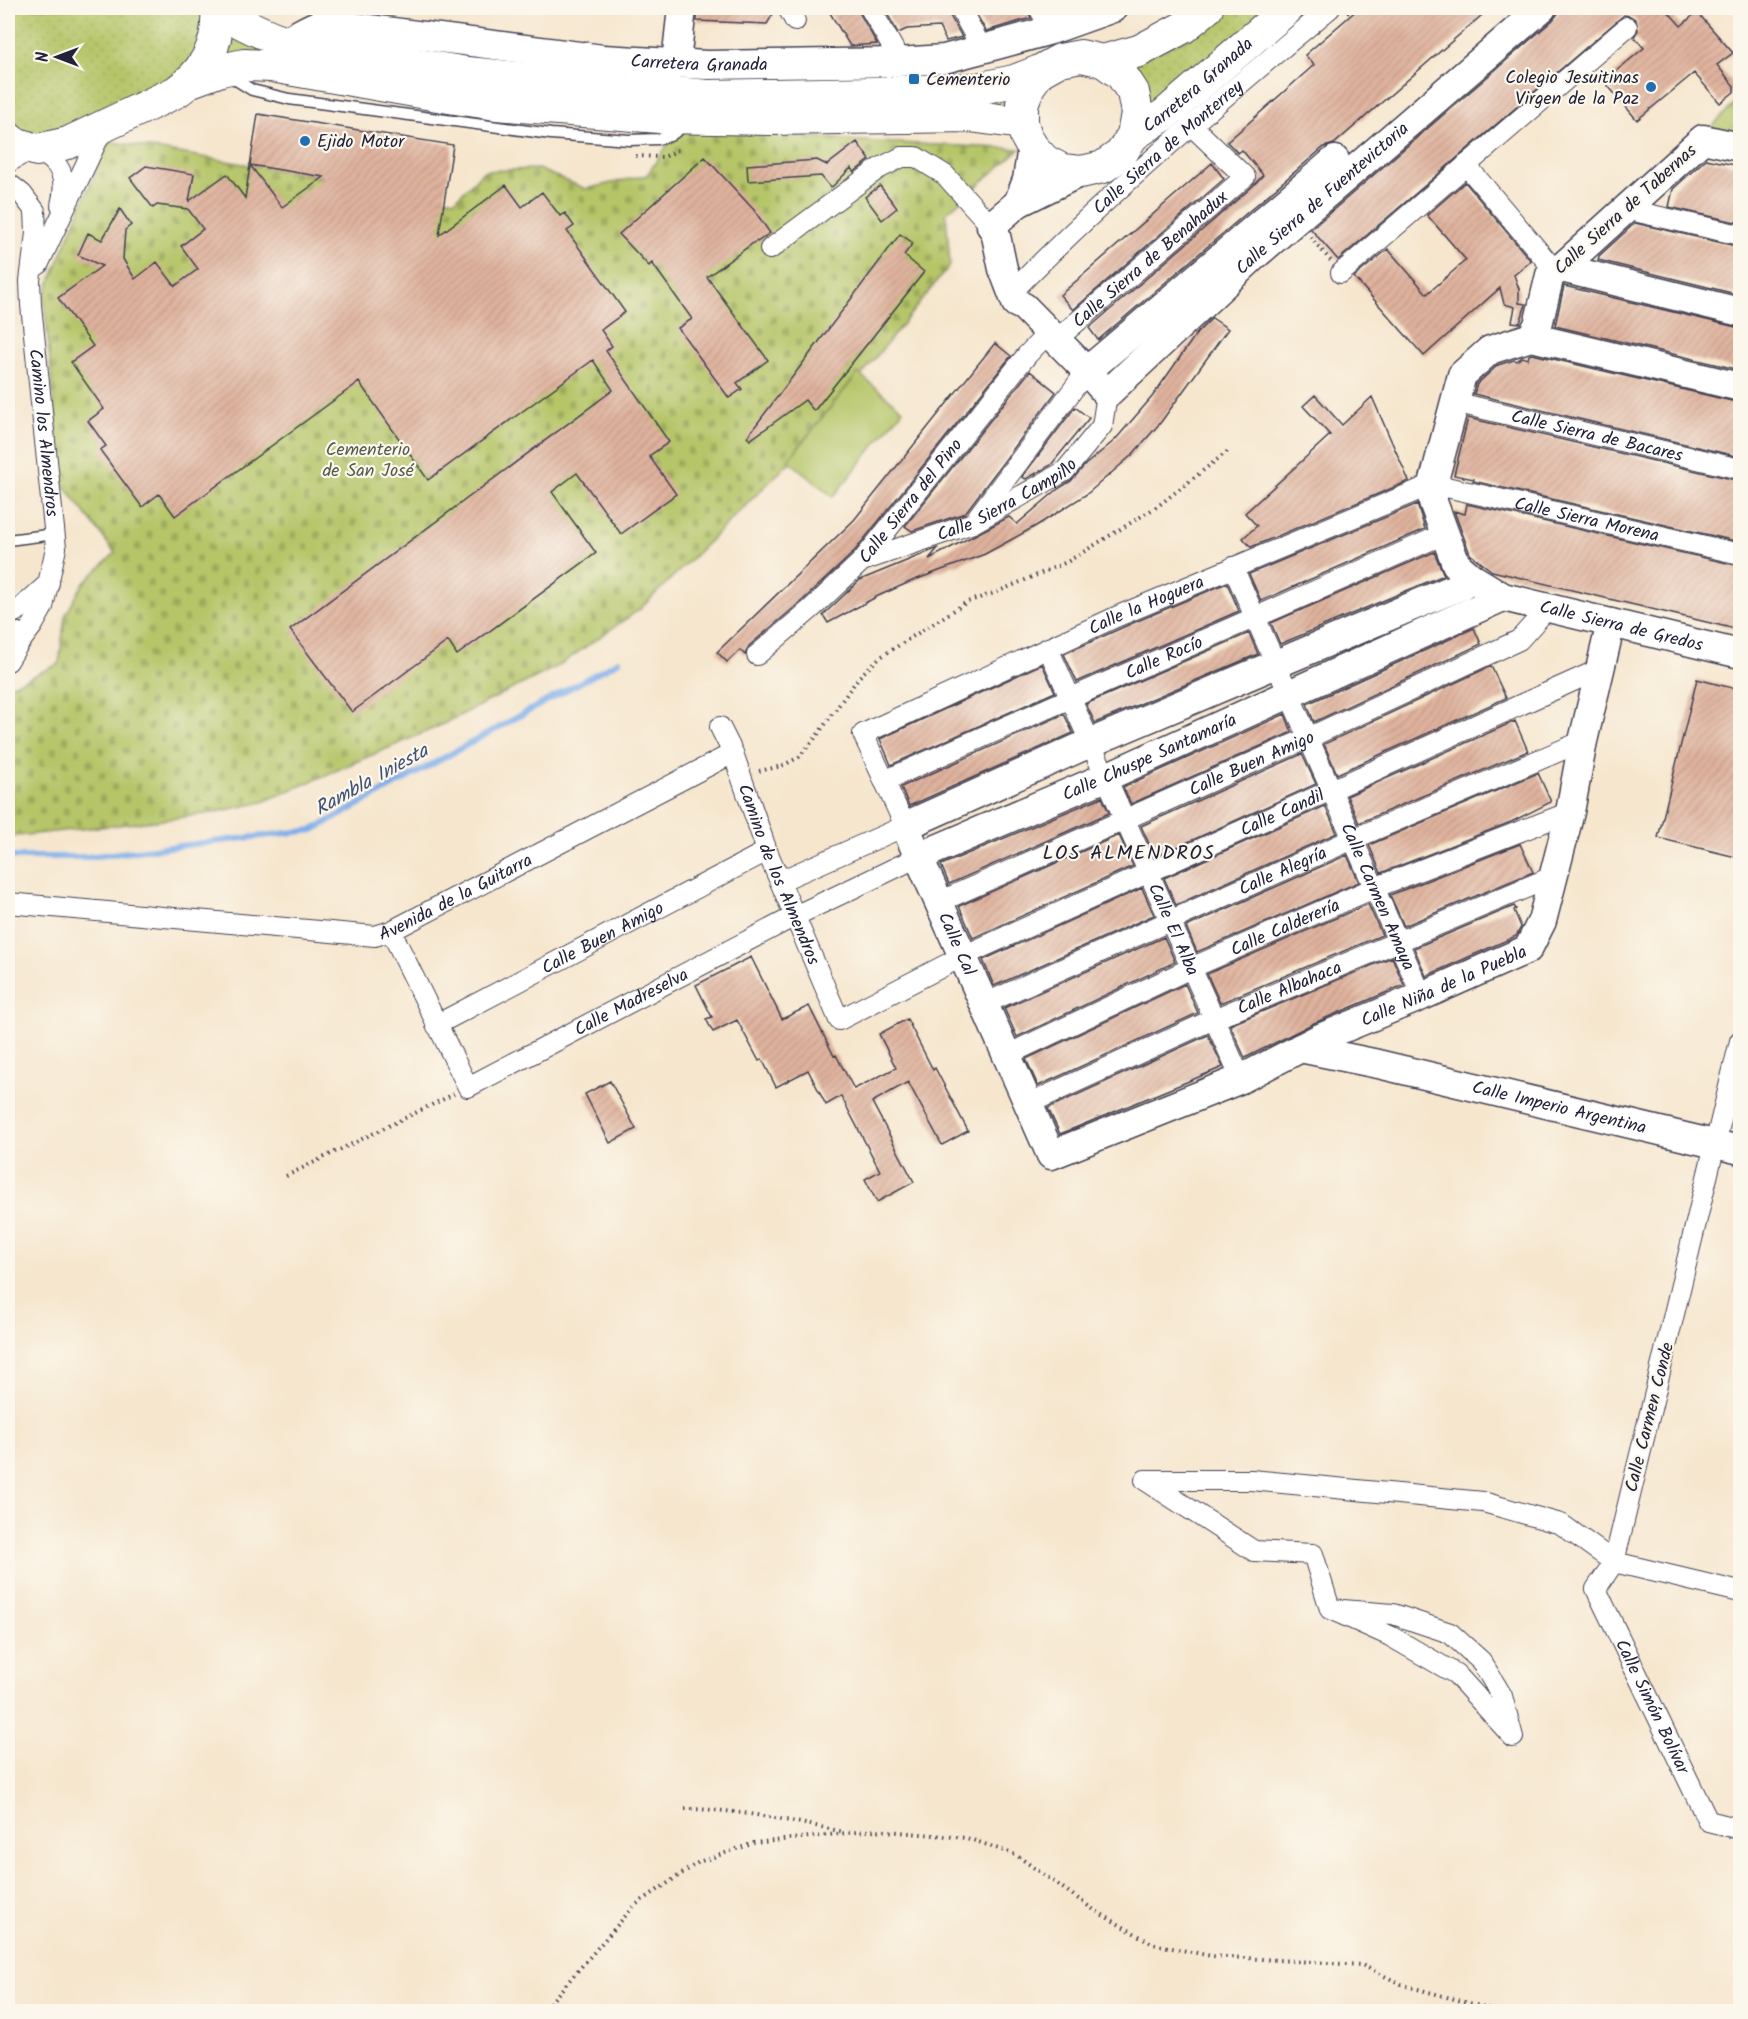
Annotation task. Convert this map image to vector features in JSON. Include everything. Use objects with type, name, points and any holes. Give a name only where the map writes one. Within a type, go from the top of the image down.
[{"type":"main road","name":"Carretera Granada","points":[[1103,61],[1139,51],[1184,27],[1207,8]]},
{"type":"main road","name":"Carretera Granada","points":[[1133,135],[1164,115],[1287,8]]},
{"type":"main road","name":"Carretera Granada","points":[[217,9],[260,33],[284,42],[467,73],[707,96],[958,90],[1001,85],[1041,71],[1060,60],[1082,56],[1103,61],[1121,74],[1133,92],[1137,113],[1133,135],[1121,154],[1103,167],[1082,172]]},
{"type":"main road","points":[[19,147],[68,143],[176,92],[191,81],[205,63],[214,45],[217,9]]},
{"type":"main road","points":[[191,81],[221,70],[244,65],[271,66],[496,104],[697,118],[970,116],[1027,135]]},
{"type":"main road","points":[[1041,71],[1029,86],[1022,104],[1027,135],[1045,161],[1062,170],[1082,172]]},
{"type":"street","points":[[676,62],[682,8]]},
{"type":"street","points":[[870,8],[901,62]]},
{"type":"street","points":[[960,8],[982,49]]},
{"type":"street","name":"Carretera Granada","points":[[284,42],[322,22],[603,59],[707,65],[901,62],[944,58],[982,49],[1045,19],[1113,8]]},
{"type":"street","points":[[973,523],[1087,371],[1519,8]]},
{"type":"street","name":"Calle Sierra de Fuentevictoria","points":[[1107,394],[1252,258],[1542,8]]},
{"type":"street","name":"Calle Sierra de Monterrey","points":[[1012,292],[1050,253],[1191,125],[1337,11]]},
{"type":"street","points":[[1341,273],[1627,27]]},
{"type":"street","points":[[30,281],[105,124]]},
{"type":"street","name":"Calle Sierra de Benahadux","points":[[1053,336],[1245,177],[1191,125]]},
{"type":"street","points":[[1018,203],[1026,180],[1027,135]]},
{"type":"street","name":"Calle Sierra de Tabernas","points":[[1531,337],[1538,325],[1550,275],[1702,139],[1740,147]]},
{"type":"street","points":[[19,147],[50,156],[58,165],[64,180],[63,198],[53,234]]},
{"type":"street","points":[[770,249],[878,169],[902,157],[916,157],[945,175],[991,226],[995,231],[1003,269],[1016,303],[1024,307],[1053,336],[1107,394]]},
{"type":"street","points":[[1466,165],[1558,270],[1740,312]]},
{"type":"street","points":[[991,226],[1018,203],[1082,172]]},
{"type":"street","name":"Camino los Almendros","points":[[8,183],[22,194],[34,211],[36,233],[30,281],[56,548],[43,607],[12,654]]},
{"type":"street","points":[[1625,208],[1740,235]]},
{"type":"street","name":"Calle Sierra del Pino","points":[[757,655],[862,561],[1027,355],[1053,336]]},
{"type":"street","points":[[1503,597],[1472,578],[1456,564],[1433,502],[1433,484],[1462,375],[1490,350],[1531,337],[1740,387]]},
{"type":"street","name":"Calle Sierra Campillo","points":[[862,561],[973,523],[1065,471],[1102,426],[1107,394]]},
{"type":"street","name":"Calle Sierra de Bacares","points":[[1454,402],[1740,469]]},
{"type":"street","name":"Calle Sierra Morena","points":[[1433,484],[1740,554]]},
{"type":"street","name":"Calle la Hoguera","points":[[863,734],[1048,648],[1233,567],[1433,484]]},
{"type":"street","name":"Calle Rocío","points":[[884,781],[1444,534]]},
{"type":"street","name":"Calle Carmen Amaya","points":[[1233,567],[1422,996]]},
{"type":"street","name":"Calle Chuspe Santamaría","points":[[780,881],[1090,743],[1460,586],[1472,578]]},
{"type":"street","points":[[12,654],[18,635],[16,624],[8,616],[20,609],[48,583]]},
{"type":"street","name":"Calle Chuspe Santamaría","points":[[795,916],[918,857],[1106,777],[1503,597]]},
{"type":"street","name":"Calle Sierra de Gredos","points":[[1503,597],[1740,654]]},
{"type":"street","name":"Calle Buen Amigo","points":[[939,902],[1308,738],[1519,640],[1546,610],[1542,605]]},
{"type":"street","name":"Calle Niña de la Puebla","points":[[1051,1155],[1240,1079],[1300,1048],[1528,949],[1542,921],[1554,876],[1611,623]]},
{"type":"street","name":"Calle El Alba","points":[[1048,648],[1240,1079]]},
{"type":"street","name":"Calle Candil","points":[[839,1020],[963,956],[1600,669]]},
{"type":"street","name":"Camino de los Almendros","points":[[720,727],[733,753],[767,850],[839,1020]]},
{"type":"street","name":"Calle Cal","points":[[863,734],[1051,1155]]},
{"type":"street","name":"Calle Alegría","points":[[984,1004],[1353,839],[1584,741]]},
{"type":"street","name":"Avenida de la Guitarra","points":[[8,903],[375,936],[391,931],[733,753]]},
{"type":"street","name":"Calle Calderería","points":[[1006,1055],[1191,968],[1374,888],[1570,812]]},
{"type":"street","name":"Calle Buen Amigo","points":[[436,1024],[767,850]]},
{"type":"street","name":"Calle Albahaca","points":[[1028,1104],[1214,1019],[1554,876]]},
{"type":"street","name":"Calle Madreselva","points":[[468,1087],[795,916]]},
{"type":"street","points":[[391,931],[468,1087]]},
{"type":"street","points":[[1363,1020],[1378,1064]]},
{"type":"street","name":"Calle Carmen Conde","points":[[1614,1562],[1728,1147],[1740,1041]]},
{"type":"street","name":"Calle Imperio Argentina","points":[[1300,1048],[1378,1064],[1728,1147]]},
{"type":"street","points":[[1330,1609],[1393,1614],[1450,1633],[1481,1661],[1502,1696],[1513,1737],[1456,1674],[1390,1636],[1330,1609],[1313,1554],[1254,1551],[1145,1480],[1251,1480],[1483,1502],[1561,1524],[1614,1562],[1740,1592]]},
{"type":"street","name":"Calle Simón Bolívar","points":[[1614,1562],[1596,1589],[1708,1821],[1740,1829]]},
{"type":"lane","points":[[8,540],[55,534]]},
{"type":"path","points":[[1337,11],[1354,8]]},
{"type":"path","points":[[626,155],[664,156],[675,153],[683,145]]},
{"type":"path","points":[[1295,220],[1341,273]]},
{"type":"path","points":[[741,775],[782,766],[800,757],[860,677],[879,658],[967,602],[997,592],[1066,562],[1158,506],[1227,452]]},
{"type":"path","points":[[286,1176],[468,1087]]},
{"type":"path","points":[[685,1809],[713,1809],[761,1815],[848,1833]]},
{"type":"path","points":[[542,2012],[634,1906],[699,1862],[754,1843],[875,1830],[968,1838],[1016,1855],[1094,1910],[1153,1944],[1211,1956],[1362,1965],[1403,1985],[1502,2012]]},
{"type":"green space","points":[[8,8],[217,8],[260,33],[565,83],[1001,85],[1022,123],[271,66],[68,143],[8,138]]},
{"type":"green space","points":[[1225,8],[1275,8],[1149,114],[1129,64],[1191,37]]},
{"type":"green space","points":[[1740,99],[1740,134],[1710,128]]},
{"type":"green space","name":"Cementerio de San José","points":[[680,127],[876,142],[1020,149],[946,213],[950,265],[799,453],[640,609],[558,666],[437,727],[263,802],[211,813],[154,821],[8,837],[8,687],[59,664],[65,616],[83,584],[115,553],[61,481],[44,297],[108,141],[455,200],[484,171],[538,169],[586,189],[647,175]]},
{"type":"green space","points":[[858,373],[903,410],[833,497],[788,460]]},
{"type":"building","points":[[698,8],[776,9],[767,24],[697,21]]},
{"type":"building","points":[[827,8],[858,8],[877,44],[850,46]]},
{"type":"building","points":[[884,8],[948,8],[962,37],[946,41],[939,27],[907,29],[898,33]]},
{"type":"building","points":[[973,8],[1027,8],[1031,18],[986,31]]},
{"type":"building","points":[[1359,8],[1490,8],[1334,144],[1324,147],[1098,340],[1089,328],[1263,175],[1242,150],[1238,153],[1227,142],[1314,65],[1305,55]]},
{"type":"building","points":[[1562,8],[1665,8],[1681,26],[1697,12],[1733,53],[1717,65],[1734,86],[1734,92],[1720,103],[1694,73],[1637,120],[1604,81],[1644,48],[1634,37],[1638,30],[1636,20],[1624,15],[1338,260],[1311,229],[1553,20]]},
{"type":"building","points":[[258,114],[453,145],[439,235],[506,185],[522,207],[542,192],[560,216],[565,213],[574,226],[567,231],[625,312],[601,330],[612,346],[606,351],[669,442],[649,456],[676,494],[621,534],[577,473],[552,492],[596,553],[457,655],[448,641],[352,712],[290,630],[613,390],[593,360],[428,480],[359,382],[175,516],[159,494],[142,507],[100,450],[106,446],[88,421],[104,409],[71,362],[93,346],[58,298],[102,266],[78,255],[88,233],[102,240],[120,209],[131,225],[125,230],[123,259],[135,279],[157,262],[175,286],[198,269],[181,246],[203,229],[188,209],[157,205],[153,208],[130,178],[146,166],[194,174],[189,201],[227,174],[245,198],[250,165]],"holes":[[[250,165],[324,177],[282,207]]]},
{"type":"building","points":[[857,142],[870,160],[854,172],[851,168],[831,188],[821,176],[748,181],[747,165],[817,160],[827,165]]},
{"type":"building","points":[[705,157],[754,210],[770,233],[707,277],[768,360],[737,383],[742,389],[729,398],[678,328],[692,319],[652,263],[649,266],[619,234]]},
{"type":"building","points":[[1706,159],[1740,166],[1740,223],[1669,207],[1673,189]]},
{"type":"building","points":[[1212,163],[1224,179],[1073,310],[1060,295]]},
{"type":"building","points":[[1465,182],[1531,261],[1514,275],[1519,289],[1519,303],[1526,304],[1520,323],[1512,322],[1515,307],[1504,304],[1500,288],[1424,356],[1354,277],[1388,249],[1427,294],[1466,260],[1427,215]]},
{"type":"building","points":[[880,186],[897,208],[882,220],[865,197]]},
{"type":"building","points":[[1635,223],[1740,247],[1740,295],[1598,260],[1599,256]]},
{"type":"building","points":[[900,234],[913,243],[904,255],[924,272],[814,411],[805,400],[750,440],[747,437]]},
{"type":"building","points":[[1564,286],[1740,328],[1740,370],[1555,326]]},
{"type":"building","points":[[1212,318],[1228,329],[1161,422],[1132,455],[1087,494],[985,554],[912,581],[828,623],[823,615],[860,580],[938,548],[929,559],[1009,517],[1017,524],[1058,489],[1071,481],[1085,465],[1115,440],[1152,397],[1197,333]]},
{"type":"building","points":[[995,343],[1011,356],[853,553],[749,646],[745,655],[740,650],[727,662],[717,652],[854,520]]},
{"type":"building","points":[[1532,354],[1740,403],[1740,457],[1474,394],[1477,384],[1498,365],[1517,361],[1522,357],[1528,359]]},
{"type":"building","points":[[1030,371],[1056,392],[965,513],[912,531],[905,526]]},
{"type":"building","points":[[1315,395],[1342,425],[1372,397],[1409,481],[1251,547],[1243,538],[1257,526],[1245,513],[1330,435],[1303,406]]},
{"type":"building","points":[[1075,407],[1089,418],[1051,465],[1026,479],[1022,477]]},
{"type":"building","points":[[1468,418],[1740,481],[1740,542],[1454,475]]},
{"type":"building","points":[[1417,504],[1425,529],[1261,601],[1249,574]]},
{"type":"building","points":[[1467,504],[1740,566],[1740,630],[1492,571],[1470,554],[1454,511],[1465,514]]},
{"type":"building","points":[[1434,552],[1444,575],[1280,644],[1271,623]]},
{"type":"building","points":[[1227,583],[1239,611],[1077,682],[1064,654]]},
{"type":"building","points":[[1474,628],[1481,644],[1314,722],[1307,704]]},
{"type":"building","points":[[1249,633],[1258,654],[1095,723],[1086,704]]},
{"type":"building","points":[[1042,664],[1055,692],[891,765],[880,739]]},
{"type":"building","points":[[1491,666],[1506,698],[1337,774],[1324,744]]},
{"type":"building","points":[[1697,679],[1740,690],[1740,858],[1658,838]]},
{"type":"building","points":[[1064,714],[1073,733],[909,806],[901,787]]},
{"type":"building","points":[[1285,714],[1292,732],[1131,804],[1123,787]]},
{"type":"building","points":[[1515,721],[1528,751],[1359,823],[1347,796]]},
{"type":"building","points":[[1302,754],[1316,784],[1155,857],[1141,826]]},
{"type":"building","points":[[1538,773],[1551,802],[1511,822],[1381,873],[1369,845]]},
{"type":"building","points":[[1102,797],[1109,813],[949,884],[941,865]]},
{"type":"building","points":[[1325,806],[1337,833],[1176,905],[1164,878]]},
{"type":"building","points":[[1119,835],[1133,866],[973,938],[959,906]]},
{"type":"building","points":[[1520,844],[1533,872],[1404,926],[1390,895]]},
{"type":"building","points":[[1347,855],[1359,882],[1197,952],[1186,927]]},
{"type":"building","points":[[1142,888],[1154,915],[994,986],[983,960]]},
{"type":"building","points":[[1368,904],[1382,935],[1220,1003],[1207,974]]},
{"type":"building","points":[[1514,906],[1521,927],[1516,936],[1426,976],[1414,948]]},
{"type":"building","points":[[1164,937],[1175,962],[1017,1037],[1004,1008]]},
{"type":"building","points":[[751,957],[782,1019],[809,1006],[834,1056],[836,1055],[854,1089],[896,1068],[879,1034],[907,1019],[968,1131],[942,1145],[908,1082],[872,1102],[914,1182],[877,1202],[865,1179],[880,1171],[841,1096],[826,1105],[808,1070],[776,1087],[762,1059],[759,1061],[737,1020],[713,1032],[706,1019],[712,1017],[696,985]]},
{"type":"building","points":[[1392,957],[1404,985],[1314,1023],[1245,1058],[1230,1025]]},
{"type":"building","points":[[1185,984],[1198,1013],[1038,1086],[1026,1059]]},
{"type":"building","points":[[1208,1035],[1223,1067],[1060,1134],[1048,1108]]},
{"type":"building","points":[[610,1081],[636,1129],[610,1143],[585,1094]]},
{"type":"waterway","name":"Rambla Iniesta","points":[[8,857],[87,857],[313,830],[619,661]]},
{"type":"place","name":"Cementerio","points":[[914,79]]},
{"type":"place","name":"Colegio Jesuitinas Virgen de la Paz","points":[[1651,87]]},
{"type":"place","name":"Ejido Motor","points":[[305,141]]},
{"type":"district","name":"LOS ALMENDROS","points":[[1129,852]]}]
